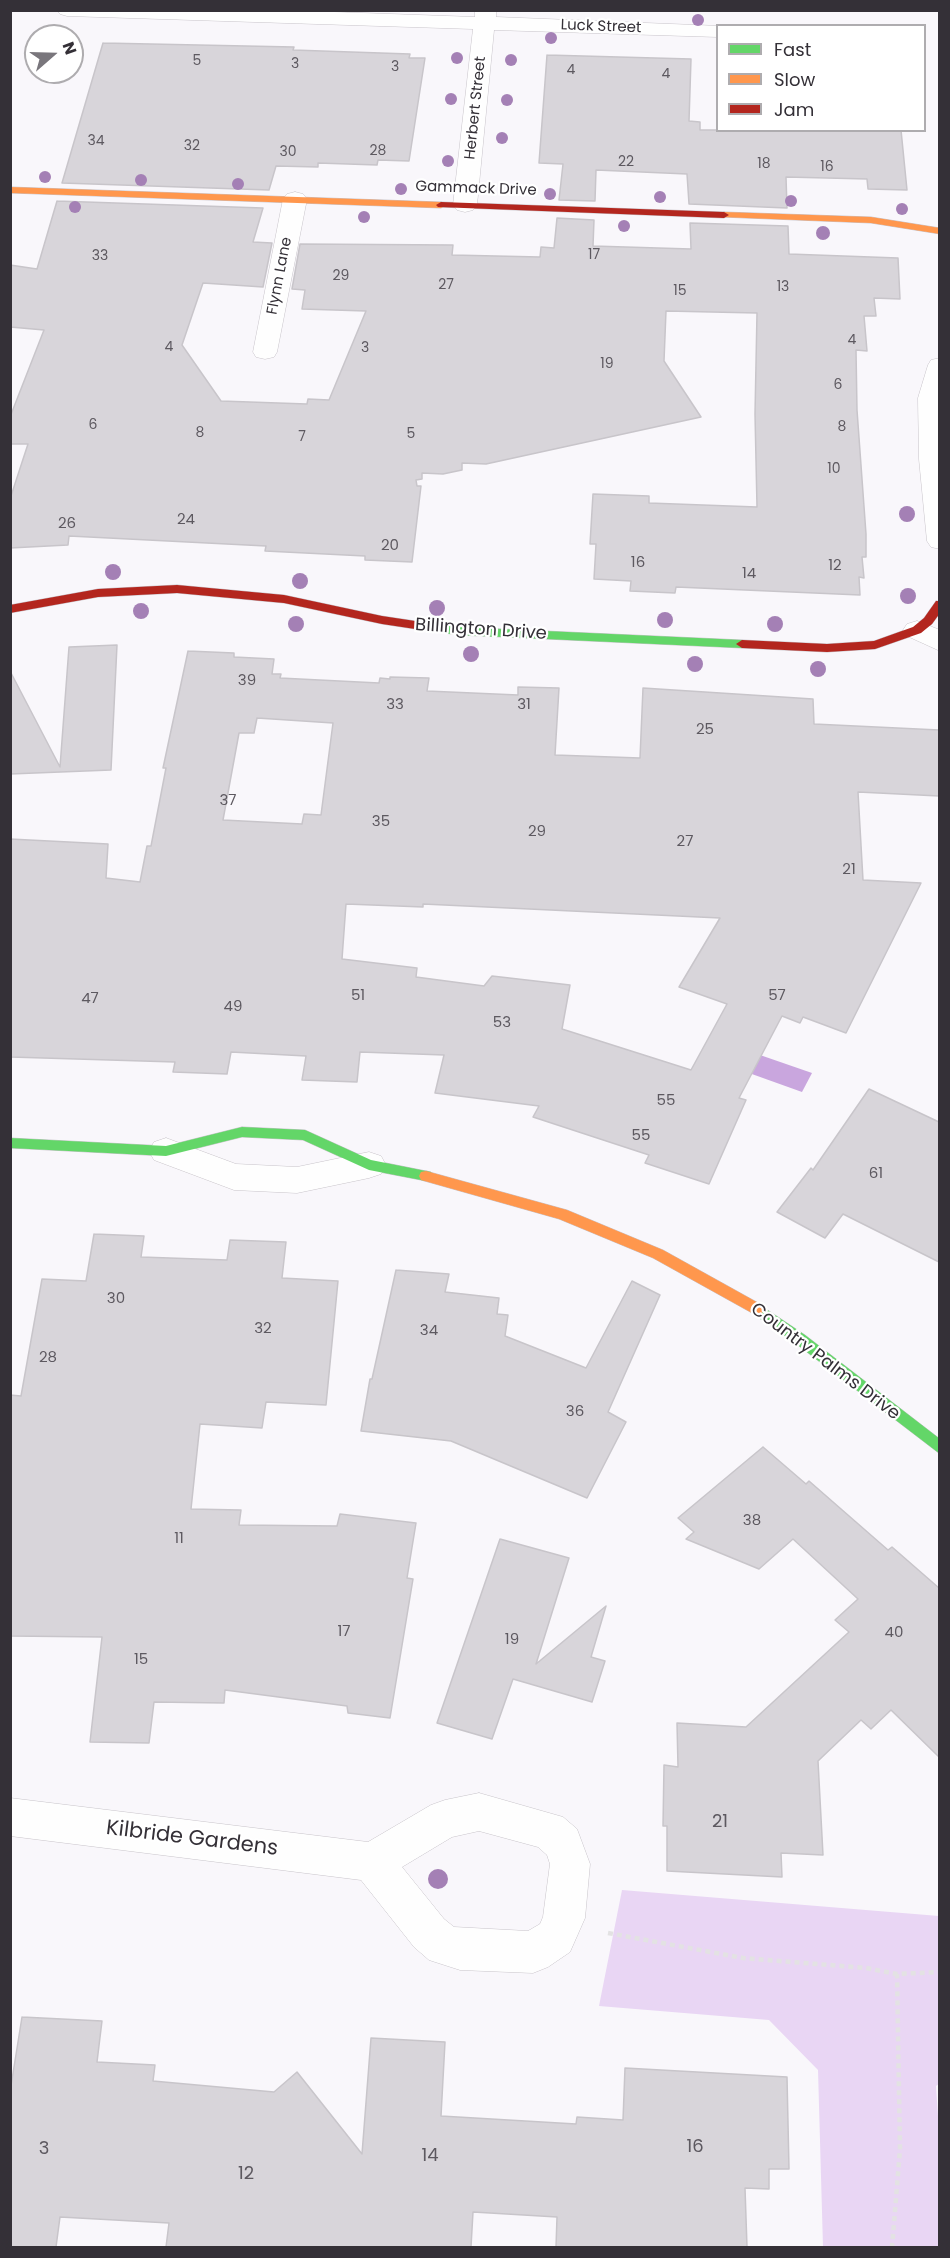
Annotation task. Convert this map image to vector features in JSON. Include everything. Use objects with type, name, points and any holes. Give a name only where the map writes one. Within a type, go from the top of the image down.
[{"type":"street","name":"Luck Street","points":[[67,10],[485,17],[716,31]]},
{"type":"street","name":"Herbert Street","points":[[465,206],[485,17]]},
{"type":"street","name":"Gammack Drive","points":[[10,190],[871,220],[939,231]]},
{"type":"street","name":"Flynn Lane","points":[[265,352],[295,200]]},
{"type":"street","points":[[939,365],[931,398],[932,459],[939,542]]},
{"type":"street","name":"Billington Drive","points":[[10,609],[98,593],[177,589],[251,594],[408,625],[497,634],[827,648],[875,645],[928,636],[928,621],[939,604]]},
{"type":"street","name":"Country Palms Drive","points":[[10,1143],[166,1151],[242,1132],[305,1135],[369,1165],[447,1180],[562,1214],[658,1254],[708,1280],[800,1339],[939,1448]]},
{"type":"street","name":"Country Palms Drive","points":[[166,1151],[234,1177],[263,1180],[297,1180],[369,1165]]},
{"type":"street","points":[[479,1812],[549,1831],[563,1843],[570,1864],[564,1918],[555,1938],[533,1952],[460,1949],[444,1945],[429,1933],[372,1862],[445,1820],[479,1812]]},
{"type":"street","name":"Kilbride Gardens","points":[[10,1817],[372,1862]]},
{"type":"path","points":[[605,1932],[743,1958],[866,1968],[897,1974],[939,1972]]},
{"type":"path","points":[[892,2247],[900,2148],[897,1974]]},
{"type":"shaded area","points":[[760,1055],[812,1073],[802,1092],[749,1073]]},
{"type":"shaded area","points":[[622,1890],[939,1916],[940,2083],[936,2086],[940,2146],[939,2247],[823,2247],[818,2070],[769,2020],[599,2006]]},
{"type":"building","points":[[103,43],[294,47],[293,50],[410,54],[409,58],[425,58],[409,161],[378,160],[377,165],[318,163],[318,167],[276,166],[269,190],[62,183]]},
{"type":"building","points":[[547,55],[691,59],[689,121],[700,122],[700,130],[716,130],[716,132],[901,132],[907,190],[868,189],[867,179],[786,177],[787,208],[689,204],[687,174],[596,170],[595,201],[559,200],[563,164],[539,163]]},
{"type":"building","points":[[57,201],[263,208],[253,242],[272,243],[263,287],[203,283],[182,345],[221,401],[307,404],[308,399],[329,400],[366,311],[302,309],[305,290],[292,289],[300,244],[453,245],[452,255],[540,257],[541,247],[554,248],[557,218],[594,220],[593,246],[691,249],[690,223],[788,226],[789,254],[898,258],[900,299],[874,298],[876,316],[864,316],[867,351],[856,350],[857,410],[866,534],[866,557],[862,557],[864,578],[859,577],[860,595],[676,587],[675,593],[630,591],[631,581],[594,579],[596,544],[590,544],[593,494],[649,496],[649,503],[757,507],[755,414],[757,313],[666,311],[664,361],[701,417],[486,464],[462,463],[462,470],[443,474],[422,473],[422,479],[416,480],[417,486],[421,486],[412,562],[365,560],[365,556],[265,551],[266,546],[69,536],[68,545],[10,548],[10,499],[28,444],[10,444],[10,417],[44,330],[10,327],[10,265],[37,269]]},
{"type":"building","points":[[117,645],[111,770],[10,774],[10,671],[60,767],[69,647]]},
{"type":"building","points":[[188,651],[234,653],[234,657],[274,659],[272,674],[281,674],[280,678],[379,683],[380,678],[390,679],[390,677],[429,678],[427,691],[518,695],[518,687],[559,688],[555,755],[640,758],[643,688],[813,699],[814,724],[939,730],[939,796],[858,792],[863,880],[921,883],[846,1033],[803,1017],[800,1023],[782,1016],[739,1098],[746,1100],[709,1184],[645,1163],[649,1155],[533,1117],[539,1106],[435,1093],[444,1055],[360,1052],[357,1082],[302,1080],[306,1056],[231,1052],[227,1074],[173,1072],[175,1062],[10,1057],[10,839],[108,844],[106,878],[140,882],[147,846],[151,846],[166,768],[163,768]],"holes":[[[257,718],[333,723],[321,815],[304,814],[302,824],[223,820],[239,733],[254,733]],[[346,904],[423,907],[423,904],[720,918],[679,987],[727,1004],[691,1070],[562,1029],[570,985],[492,976],[484,986],[416,977],[417,968],[342,959]]]},
{"type":"building","points":[[869,1089],[939,1122],[939,1262],[843,1214],[825,1238],[777,1212],[811,1168],[813,1170]]},
{"type":"building","points":[[94,1234],[144,1236],[141,1257],[227,1260],[230,1240],[286,1242],[282,1278],[338,1281],[326,1405],[266,1402],[262,1428],[200,1424],[191,1509],[241,1510],[239,1525],[337,1526],[340,1514],[416,1523],[407,1578],[413,1579],[390,1718],[348,1713],[347,1706],[225,1690],[224,1703],[154,1702],[149,1743],[90,1742],[102,1637],[10,1636],[10,1395],[21,1396],[42,1279],[86,1281]]},
{"type":"building","points":[[396,1270],[449,1274],[445,1292],[499,1298],[497,1314],[508,1315],[505,1336],[586,1368],[632,1281],[660,1295],[608,1412],[626,1422],[587,1498],[451,1441],[361,1431],[370,1379],[372,1379]]},
{"type":"building","points":[[763,1447],[806,1484],[809,1481],[888,1550],[892,1547],[939,1588],[939,1757],[891,1710],[871,1729],[861,1720],[818,1761],[823,1855],[781,1853],[782,1877],[667,1871],[667,1826],[663,1826],[664,1765],[678,1767],[677,1723],[746,1727],[849,1632],[835,1620],[858,1599],[793,1539],[759,1569],[686,1539],[694,1532],[678,1518]]},
{"type":"building","points":[[500,1539],[569,1558],[536,1664],[606,1606],[591,1657],[605,1661],[592,1702],[513,1679],[492,1739],[437,1723]]},
{"type":"building","points":[[22,2017],[102,2021],[97,2062],[155,2065],[153,2081],[274,2092],[297,2072],[362,2154],[371,2038],[445,2042],[441,2116],[576,2124],[577,2117],[623,2120],[625,2068],[787,2077],[789,2169],[769,2169],[769,2189],[745,2188],[747,2247],[556,2247],[557,2217],[473,2212],[471,2247],[166,2247],[169,2223],[60,2217],[56,2247],[10,2247],[10,2092]]},
{"type":"traffic: fast","points":[[435,628],[742,644]]},
{"type":"traffic: fast","points":[[10,1143],[166,1151],[242,1132],[305,1135],[369,1165],[426,1176]]},
{"type":"traffic: fast","points":[[757,1309],[800,1339],[940,1448]]},
{"type":"traffic: slow","points":[[10,190],[441,205]]},
{"type":"traffic: slow","points":[[724,215],[871,220],[940,231]]},
{"type":"traffic: slow","points":[[426,1176],[562,1214],[658,1254],[757,1309]]},
{"type":"traffic: jam","points":[[441,205],[724,215]]},
{"type":"traffic: jam","points":[[10,609],[98,593],[177,589],[284,599],[382,620],[435,628]]},
{"type":"traffic: jam","points":[[742,644],[827,648],[875,645],[917,630],[928,621],[940,604]]}]
